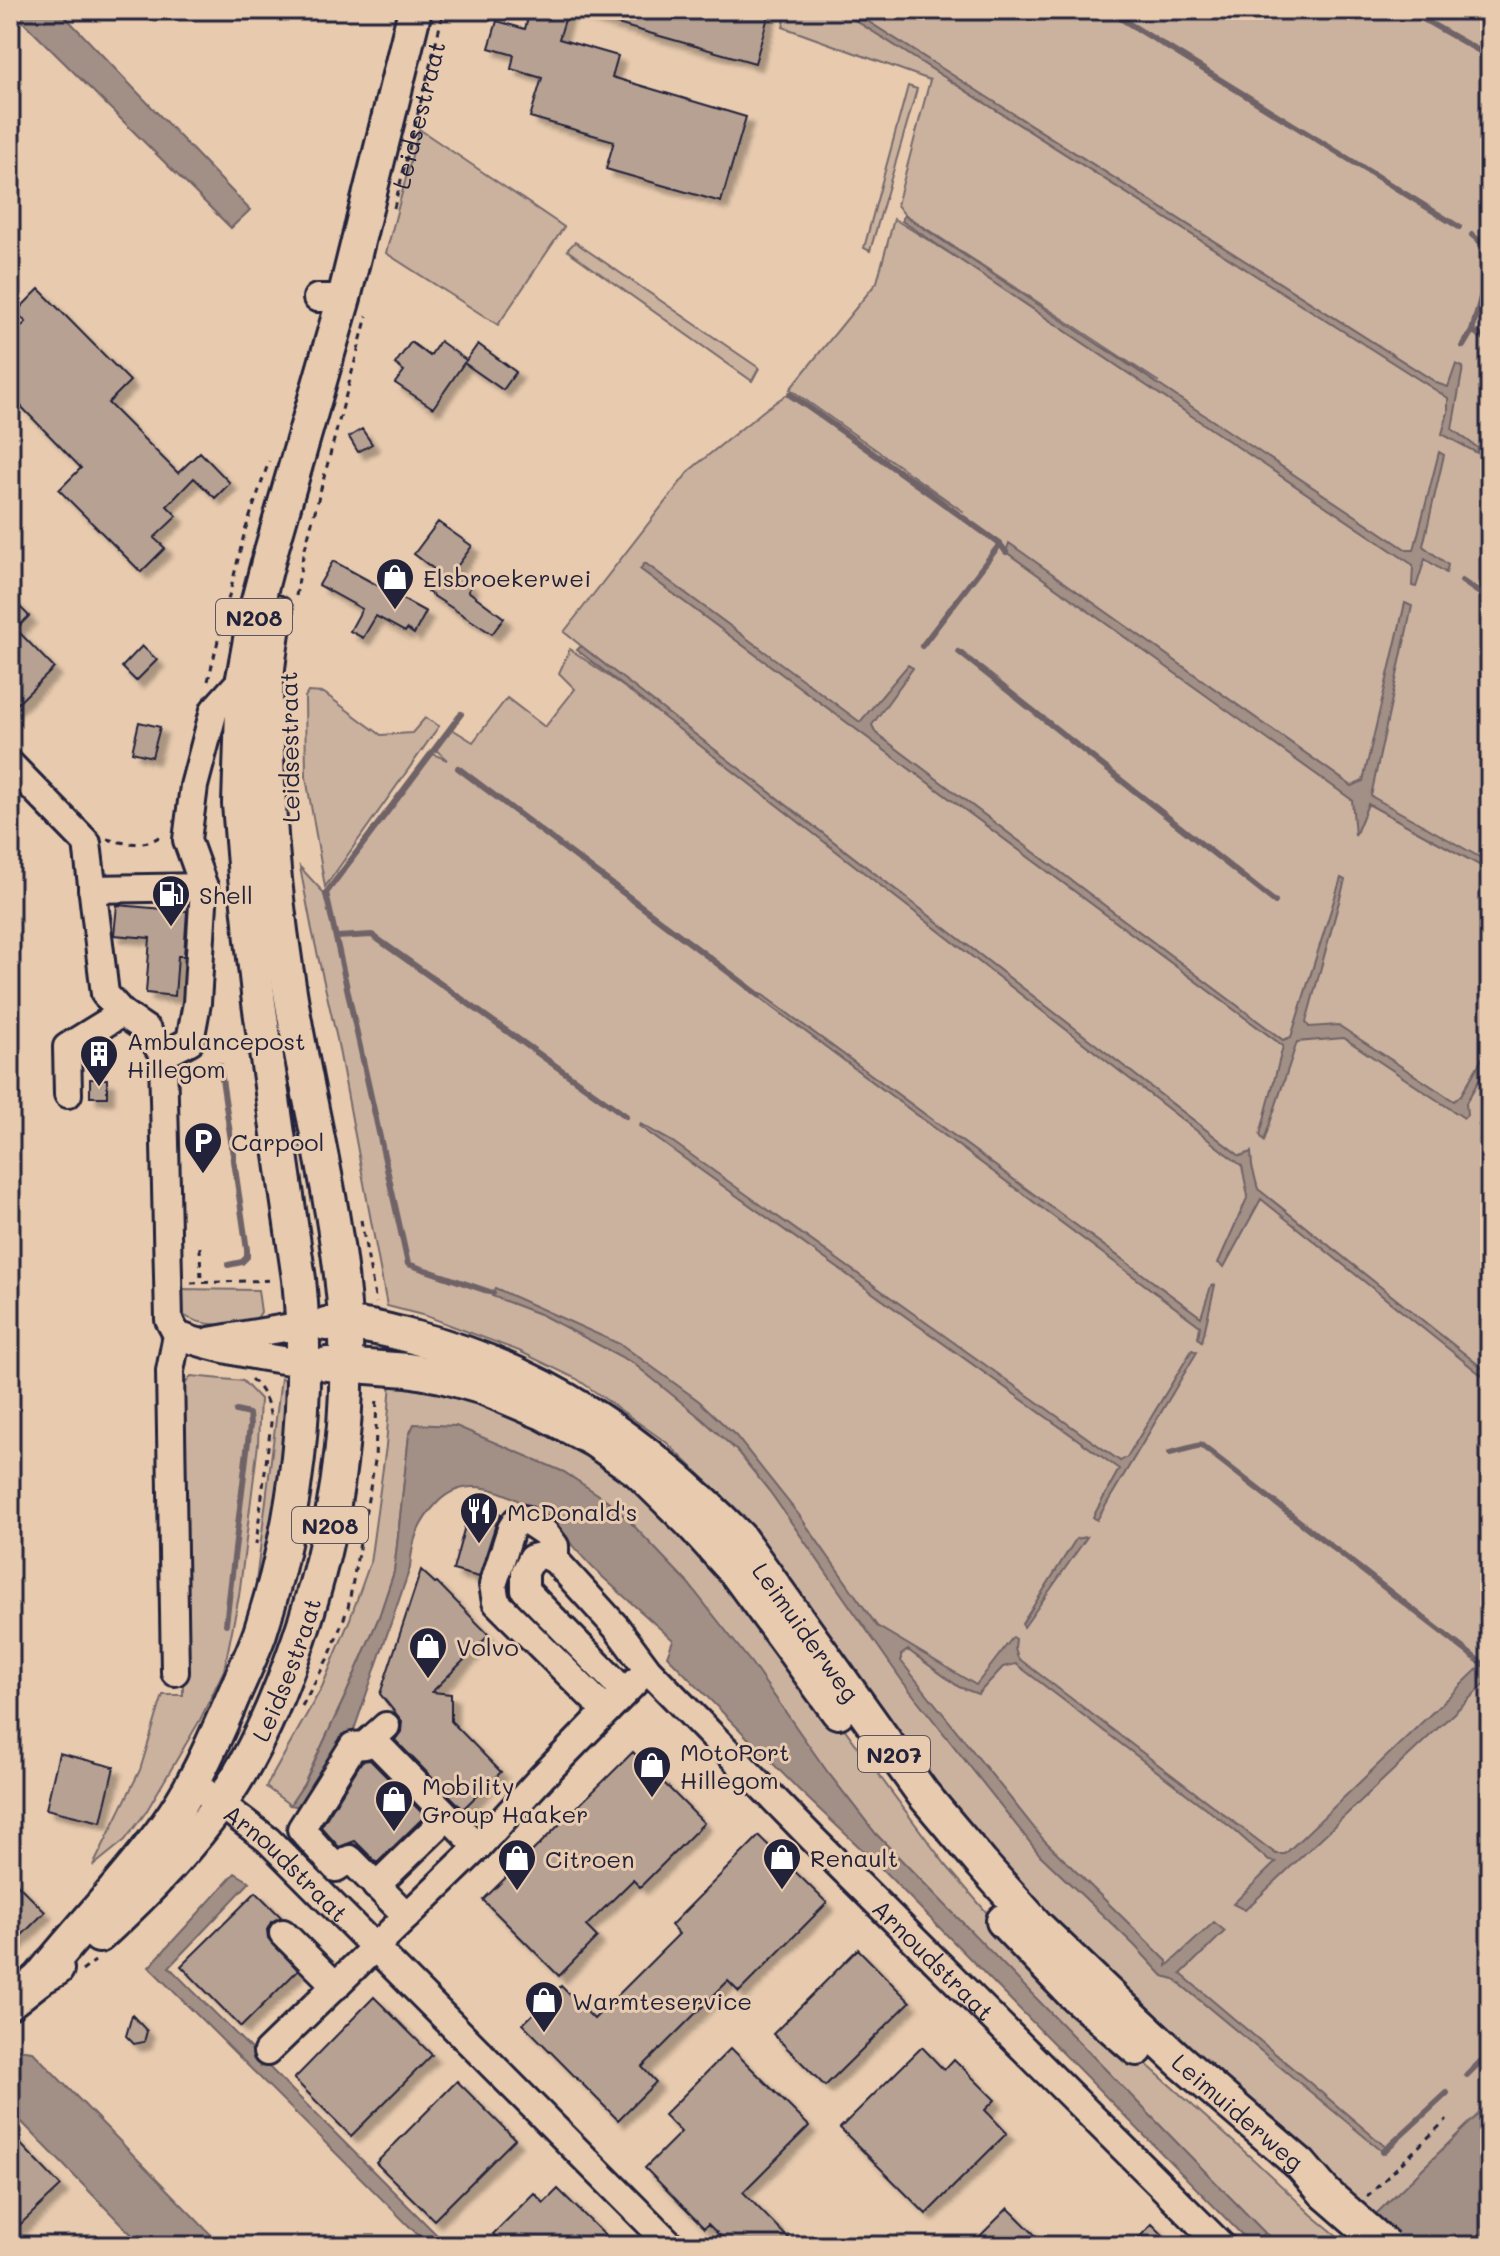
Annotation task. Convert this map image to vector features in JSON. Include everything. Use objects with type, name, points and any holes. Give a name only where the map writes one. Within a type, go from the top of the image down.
[{"type":"main road","name":"Leidsestraat","points":[[39,1979],[117,1889],[168,1823],[193,1783],[259,1635],[281,1557],[296,1478],[303,1325],[245,877],[239,804],[243,678],[255,612],[343,304],[415,10]]},
{"type":"main road","name":"Leidsestraat","points":[[10,2002],[39,1979],[69,1963],[136,1902],[221,1803],[270,1715],[303,1633],[325,1556],[343,1440],[345,1323],[356,1274],[291,997],[268,808],[267,683],[304,435]]},
{"type":"main road","name":"N207","points":[[303,1325],[345,1323]]},
{"type":"main road","name":"Leimuiderweg","points":[[345,1323],[428,1341],[488,1361],[553,1391],[608,1425],[666,1468],[739,1537],[923,1794],[1038,1927],[1180,2061],[1301,2165],[1325,2193]]},
{"type":"main road","name":"N207","points":[[303,1363],[346,1365]]},
{"type":"main road","name":"Leimuiderweg","points":[[346,1365],[408,1370],[484,1388],[556,1420],[595,1441],[637,1470],[737,1574],[929,1834],[981,1897],[1037,1957],[1072,1993],[1127,2041],[1277,2161],[1325,2193],[1386,2246]]},
{"type":"street","name":"Leidsestraat","points":[[163,1055],[190,1041],[197,1003],[204,887],[187,840],[194,786],[214,710],[243,678]]},
{"type":"street","points":[[10,764],[87,843],[105,994],[122,1013],[147,1030],[163,1055],[169,1320],[187,1339],[260,1357],[303,1363]]},
{"type":"street","points":[[92,889],[204,887]]},
{"type":"street","points":[[68,1094],[67,1047],[122,1013]]},
{"type":"street","points":[[187,1339],[303,1325]]},
{"type":"street","points":[[175,1672],[170,1371],[187,1339]]},
{"type":"street","name":"Arnoudstraat","points":[[606,1711],[496,1602],[493,1585],[516,1521],[524,1519],[545,1533],[555,1546],[555,1560],[616,1627],[648,1670],[1222,2246]]},
{"type":"street","points":[[555,1560],[544,1555],[532,1558],[525,1572],[525,1590],[625,1692]]},
{"type":"street","points":[[267,2052],[478,1847],[648,1670]]},
{"type":"street","points":[[407,1916],[350,1859],[336,1868],[301,1829],[353,1746],[365,1745],[379,1733],[447,1817],[478,1847]]},
{"type":"street","name":"Arnoudstraat","points":[[193,1783],[268,1840],[672,2246]]},
{"type":"street","points":[[376,1886],[447,1817]]},
{"type":"street","points":[[283,1933],[336,1986]]},
{"type":"path","name":"Leidsestraat","points":[[391,221],[444,10]]},
{"type":"path","points":[[295,600],[343,304]]},
{"type":"path","points":[[356,1274],[359,1212]]},
{"type":"path","points":[[200,1247],[201,1282]]},
{"type":"path","points":[[168,1283],[299,1279]]},
{"type":"path","points":[[1365,2199],[1447,2119]]},
{"type":"path","points":[[1306,2246],[1329,2237]]},
{"type":"shaded area","points":[[11,10],[59,10],[250,210],[231,228]]},
{"type":"shaded area","points":[[787,10],[839,10],[1151,203],[850,10],[1490,10],[1490,2103],[1375,2215],[1325,2173],[985,1862],[720,1494],[667,1443],[577,1379],[519,1351],[426,1316],[387,1306],[337,1039],[300,867],[323,892],[333,925],[328,893],[433,754],[447,760],[434,748],[452,729],[473,742],[507,698],[545,727],[575,689],[559,673],[570,649],[695,737],[564,632],[690,470],[786,395],[964,512],[790,389],[877,282],[894,219],[1159,382],[904,214],[897,205],[930,80],[783,27]]},
{"type":"shaded area","points":[[839,10],[850,10],[1439,384],[1448,387],[1456,364],[1463,367],[1452,429],[1478,448],[1477,453],[1442,434],[1448,398]]},
{"type":"shaded area","points":[[908,86],[917,89],[870,251],[864,248]]},
{"type":"shaded area","points":[[419,129],[564,227],[498,325],[386,253]]},
{"type":"shaded area","points":[[904,215],[1407,550],[1414,550],[1439,452],[1444,455],[1423,546],[1448,565],[1446,573],[1425,559],[1416,587],[1412,586],[1413,565],[902,221]]},
{"type":"shaded area","points":[[575,242],[759,368],[752,381],[567,250]]},
{"type":"shaded area","points":[[1009,543],[1352,786],[1363,781],[1405,603],[1412,606],[1371,796],[1490,863],[1490,871],[1368,804],[1355,836],[1352,800],[1006,552]]},
{"type":"shaded area","points":[[645,563],[860,722],[908,665],[913,668],[872,725],[876,733],[1283,1040],[1291,1037],[1341,878],[1345,880],[1306,1022],[1309,1027],[1338,1025],[1454,1101],[1461,1095],[1490,1045],[1490,1061],[1466,1103],[1467,1115],[1464,1118],[1344,1038],[1297,1042],[1264,1141],[1260,1135],[1283,1046],[640,569]]},
{"type":"shaded area","points":[[581,646],[1240,1156],[1251,1152],[1258,1189],[1490,1374],[1490,1382],[1261,1199],[1224,1267],[1218,1263],[1248,1196],[1242,1166],[577,650]]},
{"type":"shaded area","points":[[308,692],[324,693],[381,735],[412,733],[425,718],[439,726],[325,887],[306,777],[305,697]]},
{"type":"shaded area","points":[[760,993],[1201,1317],[1211,1286],[1215,1285],[1202,1342],[1198,1338],[1200,1326],[759,997]]},
{"type":"shaded area","points":[[640,1124],[673,1142],[1120,1461],[1127,1457],[1192,1350],[1197,1352],[1097,1520],[1093,1517],[1119,1469]]},
{"type":"shaded area","points":[[495,1288],[622,1345],[699,1401],[736,1436],[799,1515],[877,1626],[976,1685],[1013,1637],[1016,1639],[1018,1658],[1276,1854],[1285,1854],[1490,1657],[1490,1679],[1245,1910],[1233,1904],[1276,1862],[1269,1861],[1233,1829],[1016,1664],[1003,1667],[978,1694],[959,1687],[908,1650],[901,1655],[901,1661],[1043,1839],[1167,1961],[1167,1966],[1214,1922],[1225,1931],[1181,1974],[1387,2148],[1383,2152],[1174,1979],[1163,1976],[1040,1855],[903,1682],[770,1492],[737,1451],[633,1363],[542,1315],[492,1296]]},
{"type":"shaded area","points":[[174,1289],[258,1290],[261,1312],[256,1320],[246,1322],[199,1322],[181,1314]]},
{"type":"shaded area","points":[[191,1376],[243,1381],[260,1399],[258,1444],[239,1596],[224,1670],[200,1720],[146,1812],[125,1840],[93,1866],[140,1770],[163,1695],[183,1695],[180,1391]]},
{"type":"shaded area","points":[[281,1378],[290,1380],[295,1416],[249,1639]]},
{"type":"shaded area","points":[[391,1382],[482,1397],[630,1475],[797,1665],[945,1864],[1000,1928],[1072,1998],[1346,2243],[1343,2246],[1282,2246],[1265,2233],[876,1834],[688,1583],[409,1435],[394,1572],[379,1617],[304,1784],[290,1805],[266,1787],[322,1687],[370,1563],[386,1446]]},
{"type":"shaded area","points":[[414,1424],[456,1426],[564,1472],[614,1505],[688,1583],[752,1664],[826,1770],[876,1834],[1265,2233],[1253,2246],[667,1656],[673,1640],[595,1570],[552,1525],[512,1497],[481,1487],[466,1488],[451,1492],[425,1517],[414,1540],[410,1568],[347,1750],[307,1808],[290,1805],[304,1784],[347,1692],[379,1617],[394,1572],[409,1435]]},
{"type":"shaded area","points":[[1087,1537],[1024,1627],[1022,1624],[1076,1539]]},
{"type":"shaded area","points":[[235,1873],[250,1882],[169,1967],[448,2246],[429,2246],[149,1967]]},
{"type":"shaded area","points":[[10,2048],[32,2051],[222,2246],[144,2246],[132,2235],[10,2110]]},
{"type":"shaded area","points":[[1490,2103],[1490,2246],[1343,2246]]},
{"type":"building","points":[[530,10],[568,10],[559,39],[618,56],[612,77],[746,117],[721,202],[606,169],[614,141],[530,117],[542,78],[511,69],[514,55],[489,48],[497,21],[525,29]]},
{"type":"building","points":[[582,10],[770,10],[755,63],[582,14]]},
{"type":"building","points":[[39,289],[130,381],[108,403],[178,473],[200,452],[230,483],[215,498],[194,478],[167,506],[177,516],[154,538],[165,548],[141,572],[59,490],[81,468],[10,395],[10,338],[26,322],[16,312]]},
{"type":"building","points":[[440,341],[465,362],[478,344],[516,372],[503,390],[464,363],[433,408],[395,383],[404,371],[395,364],[411,342],[430,356]]},
{"type":"building","points":[[362,429],[372,444],[358,452],[349,437]]},
{"type":"building","points":[[438,522],[472,546],[453,572],[472,585],[468,591],[504,618],[492,634],[426,591],[439,573],[414,554]]},
{"type":"building","points":[[333,561],[426,612],[414,634],[376,616],[363,638],[350,631],[362,609],[319,585]]},
{"type":"building","points":[[10,597],[29,616],[16,629],[54,668],[10,711]]},
{"type":"building","points":[[142,646],[157,660],[136,681],[122,667]]},
{"type":"building","points":[[139,722],[160,727],[152,757],[132,752]]},
{"type":"building","points":[[117,905],[187,911],[184,956],[178,956],[175,996],[146,993],[150,938],[114,935]]},
{"type":"building","name":"Ambulancepost Hillegom","points":[[90,1079],[107,1079],[107,1097],[90,1097]]},
{"type":"building","points":[[487,1510],[502,1514],[479,1577],[453,1570],[469,1511],[486,1516]]},
{"type":"building","points":[[421,1570],[489,1635],[432,1692],[451,1694],[451,1721],[501,1772],[463,1809],[395,1740],[401,1732],[402,1721],[380,1694]]},
{"type":"building","points":[[633,1752],[704,1823],[640,1887],[633,1880],[586,1926],[597,1937],[559,1976],[483,1900]]},
{"type":"building","points":[[59,1753],[114,1767],[101,1822],[46,1809]]},
{"type":"building","points":[[370,1760],[425,1816],[377,1863],[355,1841],[339,1847],[321,1827],[362,1761]]},
{"type":"building","points":[[759,1836],[827,1903],[739,1992],[728,1981],[642,2067],[656,2082],[618,2120],[523,2024],[561,1986],[594,2019],[679,1934],[671,1925]]},
{"type":"building","points":[[10,1877],[45,1912],[10,1947]]},
{"type":"building","points":[[256,1892],[281,1917],[271,1922],[267,1930],[268,1938],[298,1970],[241,2027],[181,1966]]},
{"type":"building","points":[[858,1949],[910,2002],[825,2086],[773,2034]]},
{"type":"building","points":[[374,1997],[432,2055],[351,2136],[294,2079]]},
{"type":"building","points":[[132,2015],[147,2031],[144,2042],[134,2044],[126,2036]]},
{"type":"building","points":[[922,2047],[944,2070],[954,2059],[995,2100],[985,2110],[1007,2133],[926,2214],[840,2128]]},
{"type":"building","points":[[731,2048],[809,2126],[743,2192],[796,2246],[730,2246],[708,2224],[704,2228],[645,2168],[681,2132],[664,2115]]},
{"type":"building","points":[[457,2081],[515,2139],[434,2220],[376,2163]]},
{"type":"building","points":[[10,2133],[61,2186],[10,2234]]},
{"type":"building","points":[[558,2189],[616,2246],[504,2246],[493,2234],[534,2193],[544,2203]]},
{"type":"building","points":[[1008,2208],[1046,2246],[970,2246]]},
{"type":"building","points":[[1152,2224],[1174,2246],[1131,2246]]},
{"type":"waterway","points":[[1107,10],[1459,227]]},
{"type":"waterway","points":[[1407,10],[1490,57]]},
{"type":"waterway","points":[[1472,235],[1490,250]]},
{"type":"waterway","points":[[1463,346],[1472,331],[1490,264]]},
{"type":"waterway","points":[[1472,331],[1490,341]]},
{"type":"waterway","points":[[790,394],[1000,544],[1006,552]]},
{"type":"waterway","points":[[922,646],[1000,544]]},
{"type":"waterway","points":[[1462,581],[1490,600]]},
{"type":"waterway","points":[[959,652],[1275,902]]},
{"type":"waterway","points":[[461,714],[326,893],[408,1264],[493,1293]]},
{"type":"waterway","points":[[458,768],[759,995]]},
{"type":"waterway","points":[[336,937],[372,935],[626,1116]]},
{"type":"waterway","points":[[220,1065],[247,1250],[247,1257],[242,1262],[228,1265]]},
{"type":"waterway","points":[[1481,1125],[1490,1132]]},
{"type":"waterway","points":[[226,1624],[250,1425],[249,1414],[236,1411]]},
{"type":"waterway","points":[[1170,1453],[1201,1445],[1483,1664]]},
{"type":"waterway","points":[[1467,2075],[1490,2052]]},
{"type":"waterway","points":[[1383,2152],[1447,2093]]},
{"type":"place","name":"Elsbroekerwei","points":[[395,611]]},
{"type":"place","name":"Shell","points":[[171,928]]},
{"type":"place","name":"Ambulancepost Hillegom","points":[[99,1088]]},
{"type":"place","name":"Carpool","points":[[203,1175]]},
{"type":"place","name":"McDonald's","points":[[479,1545]]},
{"type":"place","name":"Volvo","points":[[428,1680]]},
{"type":"place","name":"MotoPort Hillegom","points":[[652,1799]]},
{"type":"place","name":"Mobility Group Haaker","points":[[394,1833]]},
{"type":"place","name":"Renault","points":[[782,1891]]},
{"type":"place","name":"Citroen","points":[[517,1892]]},
{"type":"place","name":"Warmteservice","points":[[544,2034]]}]
